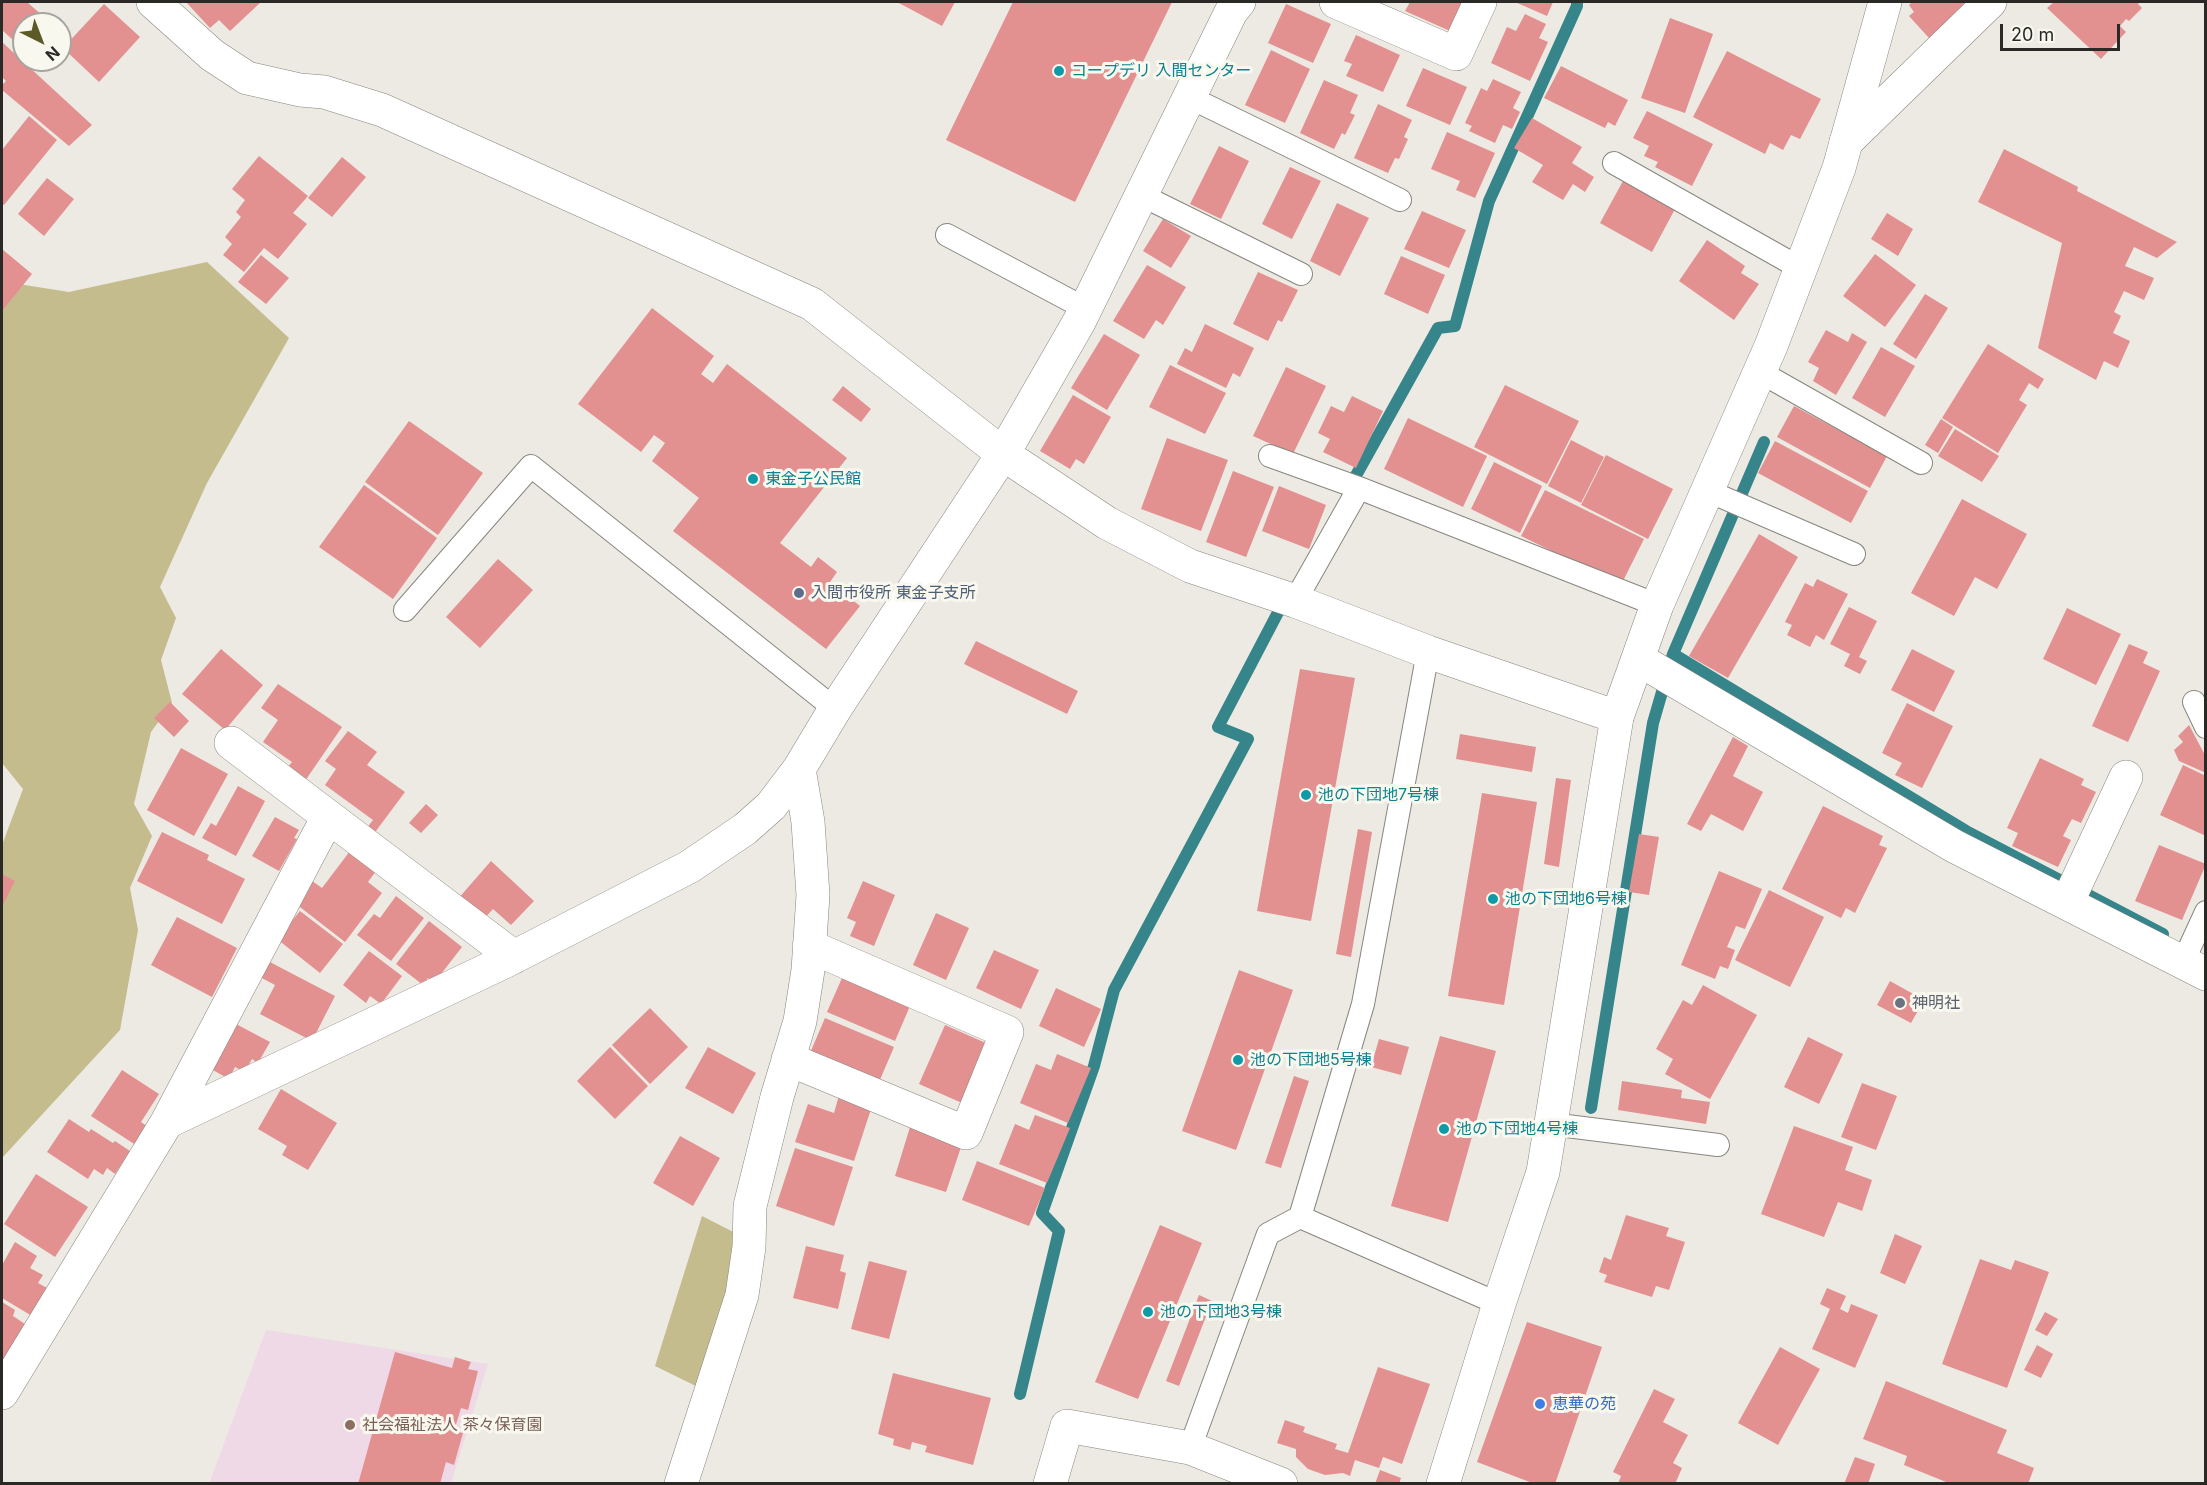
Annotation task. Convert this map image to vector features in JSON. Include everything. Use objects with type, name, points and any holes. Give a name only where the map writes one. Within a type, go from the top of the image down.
[{"type":"street","points":[[153,2],[212,56],[247,78],[300,90],[324,92],[382,110],[812,304],[1003,454],[1107,523],[1190,566],[1295,601],[1428,652],[1617,717]]},
{"type":"street","points":[[167,1122],[514,957],[689,867],[745,830],[771,806],[799,769],[835,709],[1003,454],[1086,309],[1231,12],[1239,2]]},
{"type":"street","points":[[1336,2],[1456,54],[1480,2]]},
{"type":"street","points":[[1443,1484],[1543,1172],[1617,717],[1657,605],[1760,372],[1839,168],[1886,2]]},
{"type":"street","points":[[1846,142],[1990,2]]},
{"type":"street","points":[[1638,659],[1954,846],[2194,968]]},
{"type":"street","points":[[231,743],[514,957]]},
{"type":"street","points":[[681,1484],[742,1296],[749,1247],[750,1206],[777,1097],[800,1021],[808,970],[813,895],[809,832],[799,769]]},
{"type":"street","points":[[2067,903],[2126,777]]},
{"type":"street","points":[[3,1388],[167,1122],[328,817]]},
{"type":"street","points":[[788,1059],[966,1133],[1007,1032],[810,946]]},
{"type":"street","points":[[1050,1484],[1067,1426],[1190,1448],[1277,1483]]},
{"type":"lane","points":[[1189,97],[1400,200]]},
{"type":"lane","points":[[1614,163],[1800,268]]},
{"type":"lane","points":[[1141,195],[1301,274]]},
{"type":"lane","points":[[946,235],[1086,309]]},
{"type":"lane","points":[[1760,372],[1921,463]]},
{"type":"lane","points":[[1270,456],[1359,488],[1657,605]]},
{"type":"lane","points":[[405,610],[531,466],[835,709]]},
{"type":"lane","points":[[1295,601],[1359,488]]},
{"type":"lane","points":[[1708,491],[1854,554]]},
{"type":"lane","points":[[1190,1448],[1268,1234],[1300,1217],[1363,1004],[1428,652]]},
{"type":"lane","points":[[2194,702],[2205,727]]},
{"type":"lane","points":[[2194,968],[2205,912]]},
{"type":"lane","points":[[1551,1124],[1718,1145]]},
{"type":"lane","points":[[1300,1217],[1499,1304]]},
{"type":"shaded area","points":[[207,262],[289,338],[207,483],[160,587],[176,618],[161,660],[172,703],[151,732],[134,804],[152,836],[130,888],[138,930],[120,1030],[2,1158],[2,845],[23,789],[2,763],[2,298],[12,283],[69,292]]},
{"type":"shaded area","points":[[702,1216],[747,1239],[706,1391],[655,1366]]},
{"type":"shaded area","name":"社会福祉法人 茶々保育園","points":[[266,1330],[488,1364],[451,1483],[209,1484]]},
{"type":"building","points":[[2,2],[27,2],[38,12],[12,12],[12,39],[2,30]]},
{"type":"building","points":[[186,2],[261,2],[230,31],[219,20],[210,28]]},
{"type":"building","points":[[897,2],[955,2],[942,26]]},
{"type":"building","name":"コープデリ 入間センター","points":[[1013,2],[1172,2],[1075,202],[946,140]]},
{"type":"building","points":[[1410,2],[1463,2],[1450,31],[1405,11]]},
{"type":"building","points":[[1515,2],[1553,2],[1547,16]]},
{"type":"building","points":[[1912,2],[1968,2],[1929,38],[1909,16],[1914,12],[1909,5]]},
{"type":"building","points":[[2054,2],[2140,2],[2138,4],[2142,8],[2129,21],[2126,19],[2120,26],[2126,32],[2101,59],[2047,8]]},
{"type":"building","points":[[104,4],[140,37],[99,82],[72,56],[72,38]]},
{"type":"building","points":[[1286,4],[1331,24],[1313,63],[1268,43]]},
{"type":"building","points":[[1525,14],[1546,24],[1539,38],[1548,42],[1530,81],[1491,63],[1507,27],[1516,31]]},
{"type":"building","points":[[1670,18],[1713,34],[1685,113],[1641,98]]},
{"type":"building","points":[[1356,35],[1400,55],[1383,92],[1346,76],[1352,64],[1344,61]]},
{"type":"building","points":[[2,42],[12,51],[12,72],[35,72],[92,125],[69,146],[2,90],[2,85],[6,81],[2,77]]},
{"type":"building","points":[[1271,50],[1310,69],[1285,123],[1245,105]]},
{"type":"building","points":[[1727,51],[1821,99],[1800,139],[1791,135],[1783,150],[1770,143],[1765,154],[1693,117]]},
{"type":"building","points":[[1561,66],[1628,100],[1615,126],[1608,122],[1605,128],[1544,98]]},
{"type":"building","points":[[1423,68],[1467,87],[1450,125],[1406,106]]},
{"type":"building","points":[[1493,79],[1521,92],[1513,108],[1520,112],[1512,129],[1503,125],[1495,143],[1469,131],[1472,126],[1465,123],[1481,88],[1487,91]]},
{"type":"building","points":[[1324,80],[1358,95],[1350,113],[1355,115],[1345,135],[1342,133],[1334,149],[1300,133]]},
{"type":"building","points":[[1378,104],[1412,120],[1404,137],[1408,139],[1399,159],[1395,158],[1388,173],[1354,158]]},
{"type":"building","points":[[1647,111],[1713,144],[1692,186],[1655,167],[1658,162],[1644,156],[1649,146],[1633,138]]},
{"type":"building","points":[[29,116],[57,140],[4,205],[2,203],[2,150]]},
{"type":"building","points":[[1532,118],[1582,147],[1572,163],[1594,177],[1585,192],[1573,184],[1563,200],[1532,182],[1543,165],[1514,148]]},
{"type":"building","points":[[1447,132],[1495,153],[1475,198],[1456,190],[1460,181],[1431,169]]},
{"type":"building","points":[[1219,146],[1249,161],[1221,219],[1190,204]]},
{"type":"building","points":[[2004,149],[2078,187],[2077,191],[2177,242],[2157,258],[2134,247],[2125,266],[2154,278],[2144,300],[2124,291],[2114,312],[2121,316],[2113,333],[2130,341],[2118,368],[2104,361],[2096,380],[2038,348],[2062,243],[1978,202]]},
{"type":"building","points":[[259,156],[308,196],[293,213],[307,224],[278,259],[264,248],[244,272],[223,255],[232,244],[225,237],[241,217],[236,212],[245,200],[232,189]]},
{"type":"building","points":[[342,157],[366,177],[332,217],[308,198]]},
{"type":"building","points":[[1290,167],[1321,181],[1292,239],[1262,224]]},
{"type":"building","points":[[47,178],[74,199],[44,236],[18,214]]},
{"type":"building","points":[[1623,181],[1675,209],[1652,252],[1600,223]]},
{"type":"building","points":[[1337,203],[1369,218],[1340,276],[1310,261]]},
{"type":"building","points":[[1422,211],[1466,230],[1449,268],[1404,249]]},
{"type":"building","points":[[1887,213],[1913,229],[1898,256],[1871,239]]},
{"type":"building","points":[[1163,219],[1191,236],[1171,268],[1143,251]]},
{"type":"building","points":[[1707,240],[1745,266],[1741,273],[1759,284],[1734,320],[1679,281]]},
{"type":"building","points":[[2,249],[32,274],[2,311]]},
{"type":"building","points":[[1875,254],[1916,285],[1885,327],[1843,296]]},
{"type":"building","points":[[261,255],[289,278],[266,304],[238,282]]},
{"type":"building","points":[[1401,256],[1445,275],[1428,314],[1384,294]]},
{"type":"building","points":[[1147,265],[1186,287],[1163,325],[1156,320],[1144,339],[1113,321]]},
{"type":"building","points":[[1258,272],[1298,290],[1282,322],[1278,320],[1268,341],[1233,324]]},
{"type":"building","points":[[1925,294],[1948,308],[1916,359],[1893,344]]},
{"type":"building","name":"東金子公民館","points":[[652,308],[714,356],[701,374],[713,383],[727,364],[847,458],[780,543],[811,567],[818,557],[837,572],[830,582],[860,606],[826,649],[673,531],[699,498],[652,461],[665,443],[654,435],[641,452],[578,404]]},
{"type":"building","points":[[1205,324],[1254,348],[1240,377],[1233,373],[1226,388],[1177,364],[1185,348],[1192,352]]},
{"type":"building","points":[[1826,330],[1848,342],[1852,333],[1867,342],[1836,395],[1813,381],[1819,368],[1808,362]]},
{"type":"building","points":[[1104,334],[1140,355],[1107,410],[1071,388]]},
{"type":"building","points":[[1988,344],[2044,379],[2038,389],[2029,383],[2019,400],[2027,405],[1998,453],[1942,418]]},
{"type":"building","points":[[1881,347],[1915,366],[1885,417],[1852,398]]},
{"type":"building","points":[[1170,365],[1226,393],[1205,434],[1149,407]]},
{"type":"building","points":[[1286,367],[1326,386],[1293,454],[1253,436]]},
{"type":"building","points":[[1505,385],[1579,421],[1547,484],[1474,447]]},
{"type":"building","points":[[843,386],[871,409],[861,422],[832,400]]},
{"type":"building","points":[[1073,395],[1111,417],[1084,464],[1076,459],[1070,469],[1040,451]]},
{"type":"building","points":[[1352,396],[1383,411],[1356,468],[1323,452],[1330,439],[1318,433],[1331,406],[1344,412]]},
{"type":"building","points":[[1794,406],[1887,456],[1870,488],[1777,437]]},
{"type":"building","points":[[1408,418],[1487,456],[1463,507],[1384,469]]},
{"type":"building","points":[[1941,419],[1953,427],[1938,453],[1925,445]]},
{"type":"building","points":[[409,421],[483,473],[438,535],[365,482]]},
{"type":"building","points":[[1955,429],[1999,456],[1982,482],[1938,456]]},
{"type":"building","points":[[1167,438],[1228,460],[1201,531],[1141,509]]},
{"type":"building","points":[[1571,440],[1604,457],[1581,503],[1548,486]]},
{"type":"building","points":[[1775,441],[1868,491],[1851,523],[1758,473]]},
{"type":"building","points":[[1606,455],[1673,489],[1648,539],[1581,505]]},
{"type":"building","points":[[1494,462],[1542,486],[1520,533],[1471,509]]},
{"type":"building","points":[[1233,471],[1274,487],[1246,557],[1206,542]]},
{"type":"building","points":[[364,485],[437,538],[393,599],[319,547]]},
{"type":"building","points":[[1279,486],[1326,505],[1309,549],[1262,531]]},
{"type":"building","points":[[1545,490],[1644,539],[1621,585],[1521,536]]},
{"type":"building","points":[[1962,499],[2027,534],[1997,589],[1975,577],[1954,616],[1911,593]]},
{"type":"building","points":[[1759,534],[1798,557],[1728,678],[1689,656]]},
{"type":"building","points":[[498,559],[533,590],[480,648],[446,617]]},
{"type":"building","points":[[1817,579],[1848,594],[1824,640],[1816,635],[1810,647],[1787,635],[1792,625],[1785,622],[1805,583],[1813,587]]},
{"type":"building","points":[[1849,607],[1877,621],[1859,657],[1867,661],[1860,674],[1844,666],[1850,654],[1830,644]]},
{"type":"building","points":[[2067,608],[2121,634],[2096,685],[2043,659]]},
{"type":"building","points":[[976,641],[1078,691],[1067,714],[964,664]]},
{"type":"building","points":[[2129,644],[2148,652],[2143,663],[2160,671],[2128,742],[2092,726]]},
{"type":"building","points":[[221,649],[263,685],[225,730],[182,694]]},
{"type":"building","points":[[1912,649],[1955,671],[1934,712],[1891,690]]},
{"type":"building","name":"池の下団地7号棟","points":[[1300,669],[1355,678],[1311,921],[1257,911]]},
{"type":"building","points":[[278,684],[342,727],[305,781],[287,768],[292,762],[263,742],[278,720],[261,708]]},
{"type":"building","points":[[170,702],[189,721],[174,737],[154,718]]},
{"type":"building","points":[[1907,703],[1953,726],[1922,788],[1895,775],[1902,763],[1882,753]]},
{"type":"building","points":[[2189,725],[2206,757],[2206,773],[2179,761],[2174,750],[2183,742],[2178,736]]},
{"type":"building","points":[[348,731],[377,752],[367,765],[405,792],[373,835],[366,829],[373,820],[325,785],[336,769],[325,761]]},
{"type":"building","points":[[1460,734],[1536,747],[1532,772],[1456,759]]},
{"type":"building","points":[[1733,737],[1748,746],[1733,776],[1763,792],[1743,831],[1711,814],[1701,831],[1687,824]]},
{"type":"building","points":[[181,748],[228,774],[194,836],[147,810]]},
{"type":"building","points":[[2040,758],[2084,779],[2081,785],[2096,792],[2081,823],[2072,819],[2063,836],[2071,840],[2058,867],[2012,846],[2018,833],[2007,828]]},
{"type":"building","points":[[2183,765],[2206,776],[2206,836],[2160,815]]},
{"type":"building","points":[[1556,778],[1571,780],[1559,867],[1544,864]]},
{"type":"building","points":[[238,786],[265,801],[236,856],[202,838],[211,823],[216,826]]},
{"type":"building","name":"池の下団地6号棟","points":[[1482,793],[1537,802],[1504,1005],[1448,996]]},
{"type":"building","points":[[426,804],[438,815],[421,833],[409,823]]},
{"type":"building","points":[[1823,806],[1883,836],[1879,845],[1887,848],[1855,913],[1846,908],[1841,918],[1782,889]]},
{"type":"building","points":[[275,817],[299,830],[294,838],[297,839],[279,871],[252,856]]},
{"type":"building","points":[[1358,829],[1372,832],[1351,957],[1336,954]]},
{"type":"building","points":[[162,832],[209,855],[207,860],[245,879],[222,924],[137,881]]},
{"type":"building","points":[[1639,834],[1659,837],[1649,895],[1629,892]]},
{"type":"building","points":[[2159,845],[2206,864],[2182,920],[2135,901]]},
{"type":"building","points":[[350,851],[376,871],[368,882],[382,893],[345,942],[291,900],[308,878],[322,888]]},
{"type":"building","points":[[491,861],[534,901],[511,925],[493,909],[481,922],[457,900]]},
{"type":"building","points":[[1719,871],[1762,889],[1745,929],[1736,926],[1727,947],[1735,950],[1728,969],[1720,966],[1715,979],[1681,965]]},
{"type":"building","points":[[2,874],[15,881],[2,907]]},
{"type":"building","points":[[863,881],[895,895],[874,946],[850,936],[856,922],[847,918]]},
{"type":"building","points":[[1769,890],[1824,917],[1790,987],[1735,960]]},
{"type":"building","points":[[396,896],[424,918],[391,961],[357,935],[374,914],[380,918]]},
{"type":"building","points":[[300,911],[343,944],[320,973],[277,939]]},
{"type":"building","points":[[936,913],[969,928],[946,980],[913,965]]},
{"type":"building","points":[[177,917],[237,948],[212,997],[151,965]]},
{"type":"building","points":[[429,921],[462,947],[434,983],[428,978],[423,985],[396,964]]},
{"type":"building","points":[[994,950],[1039,970],[1021,1009],[976,988]]},
{"type":"building","points":[[369,951],[402,976],[381,1004],[370,996],[366,1003],[343,985]]},
{"type":"building","points":[[266,960],[335,996],[312,1041],[260,1014],[275,985],[258,976]]},
{"type":"building","name":"池の下団地5号棟","points":[[1239,970],[1293,990],[1236,1150],[1182,1131]]},
{"type":"building","points":[[842,978],[910,1006],[895,1041],[827,1012]]},
{"type":"building","name":"神明社","points":[[1890,981],[1924,1000],[1911,1023],[1877,1005]]},
{"type":"building","points":[[1703,985],[1757,1015],[1710,1099],[1665,1074],[1673,1059],[1656,1049],[1683,1000],[1692,1005]]},
{"type":"building","points":[[1056,988],[1101,1009],[1084,1047],[1039,1026]]},
{"type":"building","points":[[650,1008],[688,1047],[650,1084],[612,1045]]},
{"type":"building","points":[[825,1018],[894,1047],[879,1082],[810,1053]]},
{"type":"building","points":[[236,1024],[270,1042],[258,1063],[252,1059],[245,1072],[235,1067],[229,1079],[211,1069]]},
{"type":"building","points":[[945,1025],[988,1044],[962,1103],[919,1084]]},
{"type":"building","name":"池の下団地4号棟","points":[[1440,1036],[1496,1051],[1448,1222],[1391,1206]]},
{"type":"building","points":[[1808,1037],[1843,1054],[1819,1104],[1784,1087]]},
{"type":"building","points":[[1379,1039],[1409,1047],[1401,1075],[1371,1067]]},
{"type":"building","points":[[610,1047],[648,1086],[615,1119],[577,1081]]},
{"type":"building","points":[[708,1047],[756,1073],[733,1114],[685,1088]]},
{"type":"building","points":[[1057,1054],[1091,1068],[1068,1123],[1020,1103],[1036,1064],[1051,1070]]},
{"type":"building","points":[[122,1070],[159,1094],[141,1122],[157,1133],[145,1151],[91,1116]]},
{"type":"building","points":[[1294,1076],[1309,1081],[1281,1168],[1265,1163]]},
{"type":"building","points":[[1622,1081],[1682,1090],[1681,1098],[1710,1102],[1706,1124],[1618,1110]]},
{"type":"building","points":[[1862,1083],[1897,1096],[1876,1150],[1841,1137]]},
{"type":"building","points":[[281,1089],[337,1123],[308,1170],[282,1155],[287,1146],[258,1129]]},
{"type":"building","points":[[840,1092],[873,1103],[854,1161],[795,1142],[808,1104],[834,1113]]},
{"type":"building","points":[[1035,1115],[1070,1128],[1047,1183],[999,1164],[1015,1124],[1029,1130]]},
{"type":"building","points":[[69,1119],[89,1132],[91,1129],[130,1151],[115,1174],[107,1168],[103,1175],[94,1169],[88,1179],[47,1152]]},
{"type":"building","points":[[1794,1126],[1853,1147],[1845,1170],[1872,1180],[1862,1211],[1838,1202],[1824,1237],[1761,1214]]},
{"type":"building","points":[[910,1127],[962,1144],[946,1192],[895,1176]]},
{"type":"building","points":[[680,1136],[720,1158],[693,1206],[653,1183]]},
{"type":"building","points":[[795,1148],[853,1167],[834,1226],[776,1206]]},
{"type":"building","points":[[977,1161],[1045,1188],[1029,1226],[962,1200]]},
{"type":"building","points":[[36,1174],[88,1207],[55,1257],[4,1224]]},
{"type":"building","points":[[1626,1215],[1669,1228],[1666,1236],[1685,1242],[1669,1290],[1656,1286],[1652,1297],[1604,1282],[1607,1275],[1599,1272],[1604,1257],[1611,1260]]},
{"type":"building","name":"池の下団地3号棟","points":[[1160,1225],[1202,1243],[1138,1399],[1095,1382]]},
{"type":"building","points":[[1895,1234],[1922,1246],[1905,1284],[1880,1273]]},
{"type":"building","points":[[15,1242],[37,1256],[30,1268],[43,1275],[38,1283],[49,1289],[32,1316],[2,1298],[2,1265]]},
{"type":"building","points":[[806,1246],[844,1255],[840,1271],[846,1273],[838,1309],[793,1298]]},
{"type":"building","points":[[1980,1259],[2011,1270],[2015,1260],[2049,1272],[2007,1388],[1942,1364]]},
{"type":"building","points":[[869,1261],[907,1271],[889,1339],[851,1329]]},
{"type":"building","points":[[1827,1288],[1846,1296],[1840,1309],[1848,1313],[1851,1304],[1878,1315],[1855,1368],[1812,1349],[1830,1309],[1820,1304]]},
{"type":"building","points":[[1199,1295],[1212,1301],[1179,1386],[1166,1381]]},
{"type":"building","points":[[2,1302],[15,1310],[13,1316],[25,1324],[2,1362]]},
{"type":"building","points":[[2045,1312],[2058,1319],[2047,1336],[2035,1330]]},
{"type":"building","name":"恵華の苑","points":[[1527,1322],[1602,1347],[1555,1484],[1535,1484],[1477,1462]]},
{"type":"building","points":[[2037,1345],[2053,1354],[2041,1378],[2024,1370]]},
{"type":"building","points":[[1780,1347],[1820,1369],[1778,1445],[1738,1423]]},
{"type":"building","points":[[395,1352],[452,1368],[455,1357],[471,1362],[468,1369],[478,1371],[468,1410],[461,1408],[454,1431],[463,1433],[454,1465],[446,1462],[440,1484],[358,1484]]},
{"type":"building","points":[[1378,1367],[1430,1384],[1402,1464],[1383,1457],[1379,1468],[1355,1460],[1350,1476],[1343,1473],[1325,1475],[1308,1469],[1296,1457],[1296,1449],[1277,1443],[1285,1420],[1305,1427],[1303,1432],[1337,1444],[1335,1449],[1348,1453]]},
{"type":"building","points":[[893,1373],[991,1398],[973,1465],[925,1452],[927,1446],[912,1442],[910,1450],[893,1445],[894,1439],[878,1434]]},
{"type":"building","points":[[1886,1381],[2007,1430],[1997,1453],[2034,1468],[2028,1484],[1951,1484],[1904,1465],[1907,1456],[1863,1439]]},
{"type":"building","points":[[1654,1389],[1675,1399],[1663,1422],[1688,1435],[1673,1463],[1682,1468],[1675,1484],[1618,1484],[1621,1476],[1613,1472]]},
{"type":"building","points":[[1855,1457],[1875,1464],[1868,1484],[1844,1484]]},
{"type":"building","points":[[1380,1470],[1401,1478],[1399,1484],[1375,1484]]},
{"type":"waterway","points":[[1349,488],[1438,328],[1455,326],[1489,201],[1577,2]]},
{"type":"waterway","points":[[1591,1108],[1653,723],[1673,654],[1764,442]]},
{"type":"waterway","points":[[1020,1394],[1059,1231],[1042,1213],[1094,1066],[1114,990],[1248,739],[1218,727],[1285,599]]},
{"type":"waterway","points":[[1673,654],[1966,831],[2163,934]]},
{"type":"place","name":"コープデリ 入間センター","points":[[1059,71]]},
{"type":"place","name":"東金子公民館","points":[[753,479]]},
{"type":"place","name":"入間市役所 東金子支所","points":[[799,593]]},
{"type":"place","name":"池の下団地7号棟","points":[[1306,795]]},
{"type":"place","name":"池の下団地6号棟","points":[[1493,899]]},
{"type":"place","name":"神明社","points":[[1900,1003]]},
{"type":"place","name":"池の下団地5号棟","points":[[1238,1060]]},
{"type":"place","name":"池の下団地4号棟","points":[[1444,1129]]},
{"type":"place","name":"池の下団地3号棟","points":[[1148,1312]]},
{"type":"place","name":"恵華の苑","points":[[1540,1404]]},
{"type":"place","name":"社会福祉法人 茶々保育園","points":[[350,1425]]}]
